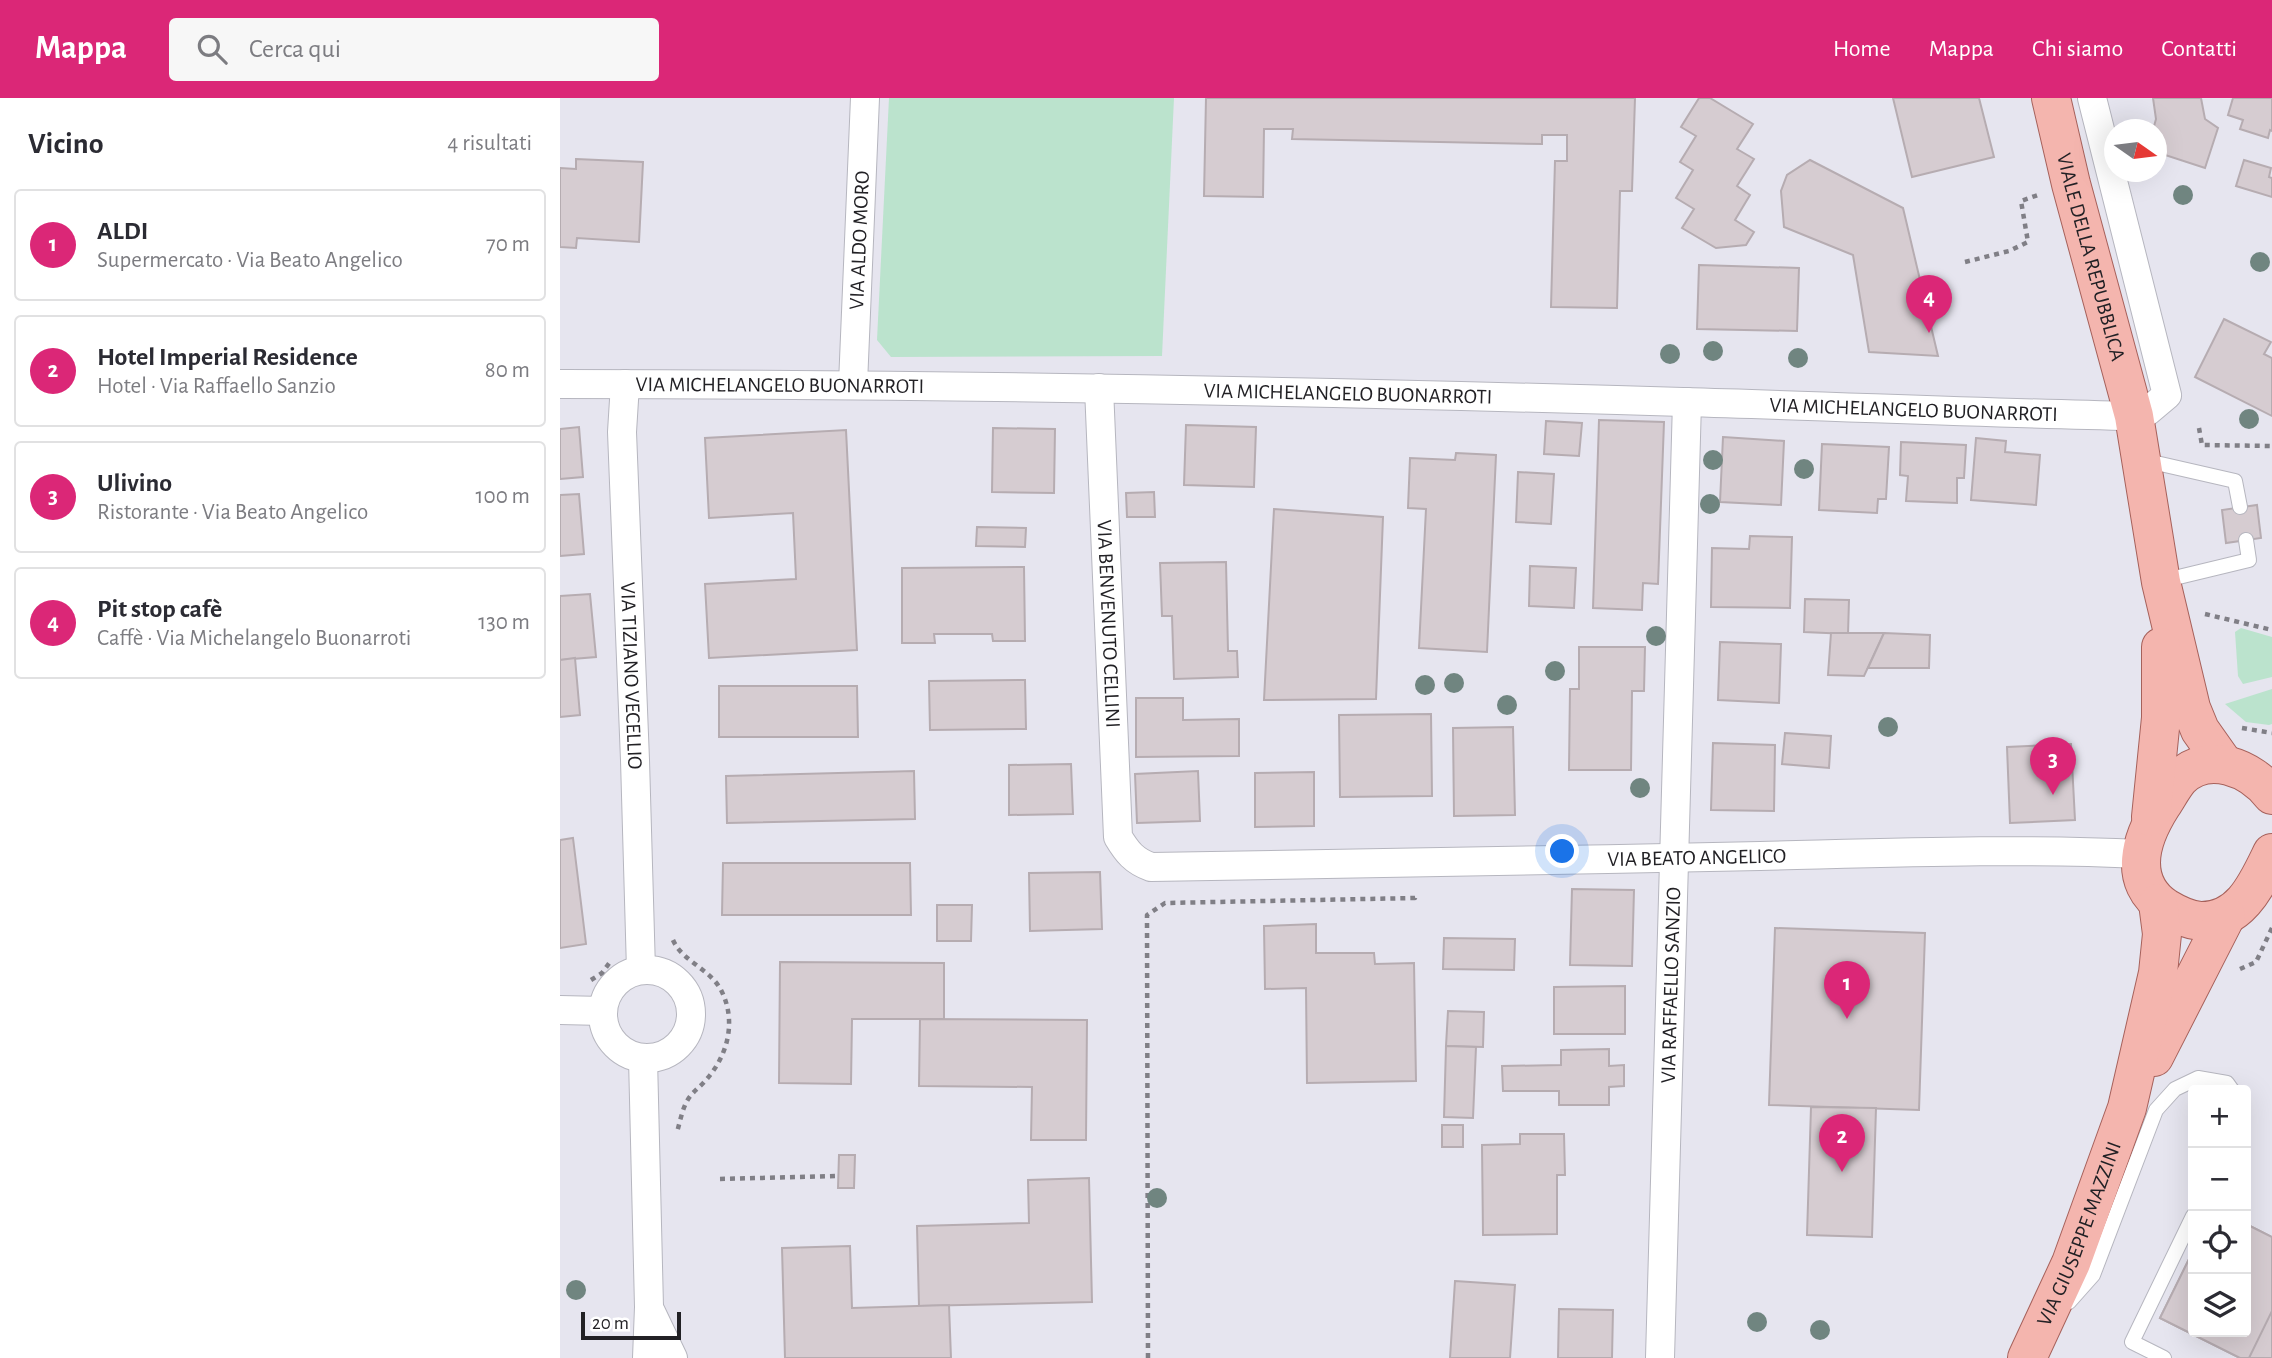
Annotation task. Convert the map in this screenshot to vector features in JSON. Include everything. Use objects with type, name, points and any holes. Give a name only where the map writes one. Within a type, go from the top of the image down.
[{"type":"main road","name":"VIALE DELLA REPUBBLICA","points":[[2051,98],[2071,184],[2134,416],[2161,582],[2191,708],[2200,730],[2224,764]]},
{"type":"main road","name":"VIALE DELLA REPUBBLICA","points":[[2158,902],[2149,892],[2142,874],[2161,718],[2161,582]]},
{"type":"main road","points":[[2145,839],[2179,780],[2198,767],[2224,764],[2254,776],[2272,795]]},
{"type":"main road","name":"VIA GIUSEPPE MAZZINI","points":[[2127,1108],[2226,916],[2238,909],[2250,895],[2272,853]]},
{"type":"main road","points":[[2158,902],[2175,914],[2195,921],[2210,921],[2226,916]]},
{"type":"main road","name":"VIA GIUSEPPE MAZZINI","points":[[2033,1346],[2071,1263],[2127,1108],[2158,973],[2162,934],[2158,902]]},
{"type":"street","name":"VIA ALDO MORO","points":[[853,384],[864,98]]},
{"type":"street","name":"VIALE DELLA REPUBBLICA","points":[[2092,98],[2167,395],[2148,411],[2134,416]]},
{"type":"street","name":"VIA MICHELANGELO BUONARROTI","points":[[560,384],[853,384],[1099,388],[2134,416]]},
{"type":"street","name":"VIA TIZIANO VECELLIO","points":[[625,384],[622,432],[641,970]]},
{"type":"street","name":"VIA BENVENUTO CELLINI","points":[[1099,388],[1118,837],[1131,857]]},
{"type":"street","name":"VIA RAFFAELLO SANZIO","points":[[1660,1358],[1687,402]]},
{"type":"street","name":"VIA BEATO ANGELICO","points":[[1131,857],[1151,867],[1422,864],[2078,851],[2145,839]]},
{"type":"street","points":[[641,970],[659,971],[676,980],[687,995],[692,1013],[688,1031],[677,1046],[662,1056],[643,1058],[630,1054],[618,1047],[605,1025],[607,997],[615,984],[627,975],[641,970]]},
{"type":"street","points":[[560,1010],[604,1011]]},
{"type":"street","points":[[643,1058],[649,1307],[647,1358]]},
{"type":"street","points":[[649,1307],[673,1358]]},
{"type":"lane","points":[[2142,460],[2235,481],[2240,507]]},
{"type":"lane","points":[[2161,582],[2249,560],[2246,540]]},
{"type":"lane","points":[[2033,1346],[2093,1275],[2156,1110],[2175,1089],[2198,1078],[2228,1085]]},
{"type":"lane","points":[[2164,1358],[2132,1342],[2188,1226]]},
{"type":"path","points":[[1965,262],[2009,251],[2028,242],[2021,201],[2071,184]]},
{"type":"path","points":[[2199,428],[2203,445],[2272,446]]},
{"type":"path","points":[[2199,613],[2272,629]]},
{"type":"path","points":[[1148,1358],[1147,915],[1165,903],[1415,898],[1422,864]]},
{"type":"path","points":[[640,910],[660,911],[676,948],[706,972],[721,989],[729,1011],[729,1036],[722,1058],[687,1101],[675,1138]]},
{"type":"path","points":[[720,1179],[838,1176]]},
{"type":"green space","points":[[889,98],[1174,98],[1162,356],[891,357],[877,340]]},
{"type":"green space","points":[[2241,628],[2272,637],[2272,677],[2243,684],[2238,676],[2235,632]]},
{"type":"green space","points":[[2272,689],[2272,724],[2269,725],[2246,722],[2225,704]]},
{"type":"building","points":[[1206,98],[1635,98],[1632,191],[1620,191],[1617,308],[1551,307],[1555,161],[1567,161],[1567,135],[1542,135],[1542,144],[1292,139],[1293,129],[1264,129],[1263,197],[1204,196]]},
{"type":"building","points":[[1699,98],[1710,98],[1753,124],[1737,149],[1754,159],[1737,186],[1750,195],[1735,220],[1754,232],[1746,245],[1716,248],[1682,228],[1694,209],[1676,198],[1693,170],[1680,162],[1696,136],[1681,127]]},
{"type":"building","points":[[1893,98],[1979,98],[1994,157],[1912,177]]},
{"type":"building","points":[[2153,98],[2201,98],[2205,119],[2218,128],[2205,168],[2167,156],[2167,119],[2156,119]]},
{"type":"building","points":[[2233,98],[2272,98],[2272,131],[2270,130],[2268,138],[2240,129],[2243,120],[2228,115]]},
{"type":"building","points":[[576,159],[643,162],[639,242],[577,238],[576,248],[560,247],[560,168],[576,169]]},
{"type":"building","points":[[1810,160],[1903,208],[1938,356],[1869,352],[1853,255],[1784,227],[1781,191],[1787,175]]},
{"type":"building","points":[[2244,160],[2271,168],[2269,177],[2272,178],[2272,197],[2236,186]]},
{"type":"building","points":[[1699,265],[1799,268],[1797,331],[1697,329]]},
{"type":"building","points":[[2224,319],[2271,342],[2264,354],[2272,358],[2272,416],[2195,377]]},
{"type":"building","points":[[1599,420],[1664,422],[1658,584],[1643,583],[1642,610],[1593,608]]},
{"type":"building","points":[[1546,421],[1582,423],[1579,456],[1544,454]]},
{"type":"building","points":[[1186,425],[1256,427],[1254,487],[1184,485]]},
{"type":"building","points":[[579,427],[583,477],[560,479],[560,429]]},
{"type":"building","points":[[993,428],[1055,429],[1054,493],[992,492]]},
{"type":"building","points":[[846,430],[857,650],[709,658],[705,584],[796,579],[793,513],[709,518],[705,438]]},
{"type":"building","points":[[1723,437],[1784,441],[1781,505],[1720,502]]},
{"type":"building","points":[[1976,438],[2006,441],[2005,452],[2040,455],[2036,505],[1971,500]]},
{"type":"building","points":[[1901,442],[1966,445],[1964,478],[1957,478],[1957,503],[1906,501],[1908,476],[1900,475]]},
{"type":"building","points":[[1822,444],[1889,447],[1886,499],[1878,499],[1877,513],[1819,510]]},
{"type":"building","points":[[1456,453],[1496,455],[1487,652],[1419,648],[1426,509],[1408,508],[1410,458],[1455,460]]},
{"type":"building","points":[[1518,472],[1554,474],[1551,524],[1516,522]]},
{"type":"building","points":[[1154,492],[1155,517],[1127,517],[1126,493]]},
{"type":"building","points":[[579,494],[584,554],[560,556],[560,495]]},
{"type":"building","points":[[2257,505],[2261,538],[2226,543],[2222,510]]},
{"type":"building","points":[[1274,509],[1383,517],[1376,699],[1264,700]]},
{"type":"building","points":[[977,527],[1026,528],[1025,547],[976,546]]},
{"type":"building","points":[[1750,536],[1792,537],[1790,608],[1711,607],[1712,548],[1749,549]]},
{"type":"building","points":[[1226,562],[1228,651],[1237,651],[1238,677],[1174,679],[1172,616],[1162,616],[1160,563]]},
{"type":"building","points":[[1530,566],[1576,568],[1574,608],[1529,606]]},
{"type":"building","points":[[1024,567],[1025,641],[993,641],[992,634],[934,634],[935,643],[902,643],[902,568]]},
{"type":"building","points":[[590,594],[596,657],[560,660],[560,596]]},
{"type":"building","points":[[1805,599],[1849,600],[1848,634],[1804,632]]},
{"type":"building","points":[[1831,633],[1884,633],[1864,676],[1828,675]]},
{"type":"building","points":[[1884,633],[1930,635],[1929,668],[1868,668]]},
{"type":"building","points":[[1720,642],[1781,644],[1779,703],[1718,700]]},
{"type":"building","points":[[1579,647],[1645,647],[1644,691],[1632,691],[1631,770],[1569,770],[1570,689],[1579,689]]},
{"type":"building","points":[[575,658],[580,715],[560,717],[560,660]]},
{"type":"building","points":[[1025,680],[1026,729],[930,730],[929,681]]},
{"type":"building","points":[[719,686],[857,686],[858,737],[719,737]]},
{"type":"building","points":[[1136,698],[1183,698],[1183,720],[1239,719],[1239,756],[1136,757]]},
{"type":"building","points":[[1431,714],[1432,796],[1340,797],[1339,715]]},
{"type":"building","points":[[1513,727],[1515,815],[1454,816],[1453,728]]},
{"type":"building","points":[[1785,733],[1831,736],[1829,768],[1782,764]]},
{"type":"building","points":[[1713,743],[1775,745],[1774,811],[1711,810]]},
{"type":"building","points":[[2071,744],[2075,820],[2010,823],[2007,747]]},
{"type":"building","points":[[1071,764],[1073,814],[1009,815],[1009,765]]},
{"type":"building","points":[[914,771],[915,819],[727,823],[726,776]]},
{"type":"building","points":[[1198,771],[1200,821],[1137,823],[1135,774]]},
{"type":"building","points":[[1314,772],[1314,826],[1255,827],[1255,773]]},
{"type":"building","points":[[573,838],[586,944],[560,948],[560,840]]},
{"type":"building","points":[[723,863],[910,863],[911,915],[722,915]]},
{"type":"building","points":[[1100,872],[1102,929],[1030,931],[1029,873]]},
{"type":"building","points":[[1572,889],[1634,890],[1632,966],[1570,965]]},
{"type":"building","points":[[937,905],[972,905],[971,941],[937,941]]},
{"type":"building","points":[[1316,924],[1316,953],[1374,953],[1375,964],[1414,963],[1416,1081],[1307,1083],[1306,988],[1265,989],[1264,926]]},
{"type":"building","points":[[1775,928],[1925,933],[1919,1110],[1769,1105]]},
{"type":"building","points":[[1444,938],[1515,939],[1514,970],[1443,969]]},
{"type":"building","points":[[780,962],[944,963],[944,1019],[852,1019],[851,1084],[779,1083]]},
{"type":"building","points":[[1625,986],[1625,1034],[1554,1034],[1554,987]]},
{"type":"building","points":[[1448,1011],[1484,1012],[1483,1047],[1446,1046]]},
{"type":"building","points":[[920,1019],[1087,1020],[1086,1140],[1031,1140],[1032,1087],[919,1086]]},
{"type":"building","points":[[1446,1046],[1476,1047],[1473,1118],[1444,1117]]},
{"type":"building","points":[[1609,1049],[1609,1066],[1624,1065],[1624,1086],[1609,1087],[1609,1105],[1559,1105],[1559,1091],[1503,1091],[1502,1066],[1561,1065],[1561,1050]]},
{"type":"building","points":[[1811,1107],[1876,1108],[1872,1237],[1807,1235]]},
{"type":"building","points":[[1442,1125],[1463,1125],[1463,1147],[1442,1147]]},
{"type":"building","points":[[1520,1134],[1564,1134],[1565,1175],[1557,1175],[1557,1234],[1483,1235],[1482,1145],[1520,1144]]},
{"type":"building","points":[[839,1155],[855,1155],[854,1188],[838,1188]]},
{"type":"building","points":[[1089,1178],[1092,1302],[919,1306],[917,1226],[1029,1223],[1028,1180]]},
{"type":"building","points":[[2251,1226],[2272,1237],[2272,1358],[2240,1358],[2198,1337],[2251,1337]]},
{"type":"building","points":[[2251,1226],[2272,1237],[2272,1311],[2249,1358],[2240,1358],[2198,1337],[2251,1337]]},
{"type":"building","points":[[850,1246],[852,1308],[949,1305],[951,1358],[785,1358],[782,1248]]},
{"type":"building","points":[[2188,1261],[2188,1332],[2160,1318]]},
{"type":"building","points":[[2188,1261],[2188,1332],[2160,1318]]},
{"type":"building","points":[[1455,1281],[1515,1285],[1510,1358],[1450,1358]]},
{"type":"building","points":[[1559,1309],[1613,1310],[1612,1358],[1558,1358]]},
{"type":"place","name":"Pit stop cafè","points":[[1929,333]]},
{"type":"place","name":"Ulivino","points":[[2053,795]]},
{"type":"place","name":"ALDI","points":[[1847,1019]]},
{"type":"place","name":"Hotel Imperial Residence","points":[[1842,1172]]}]
